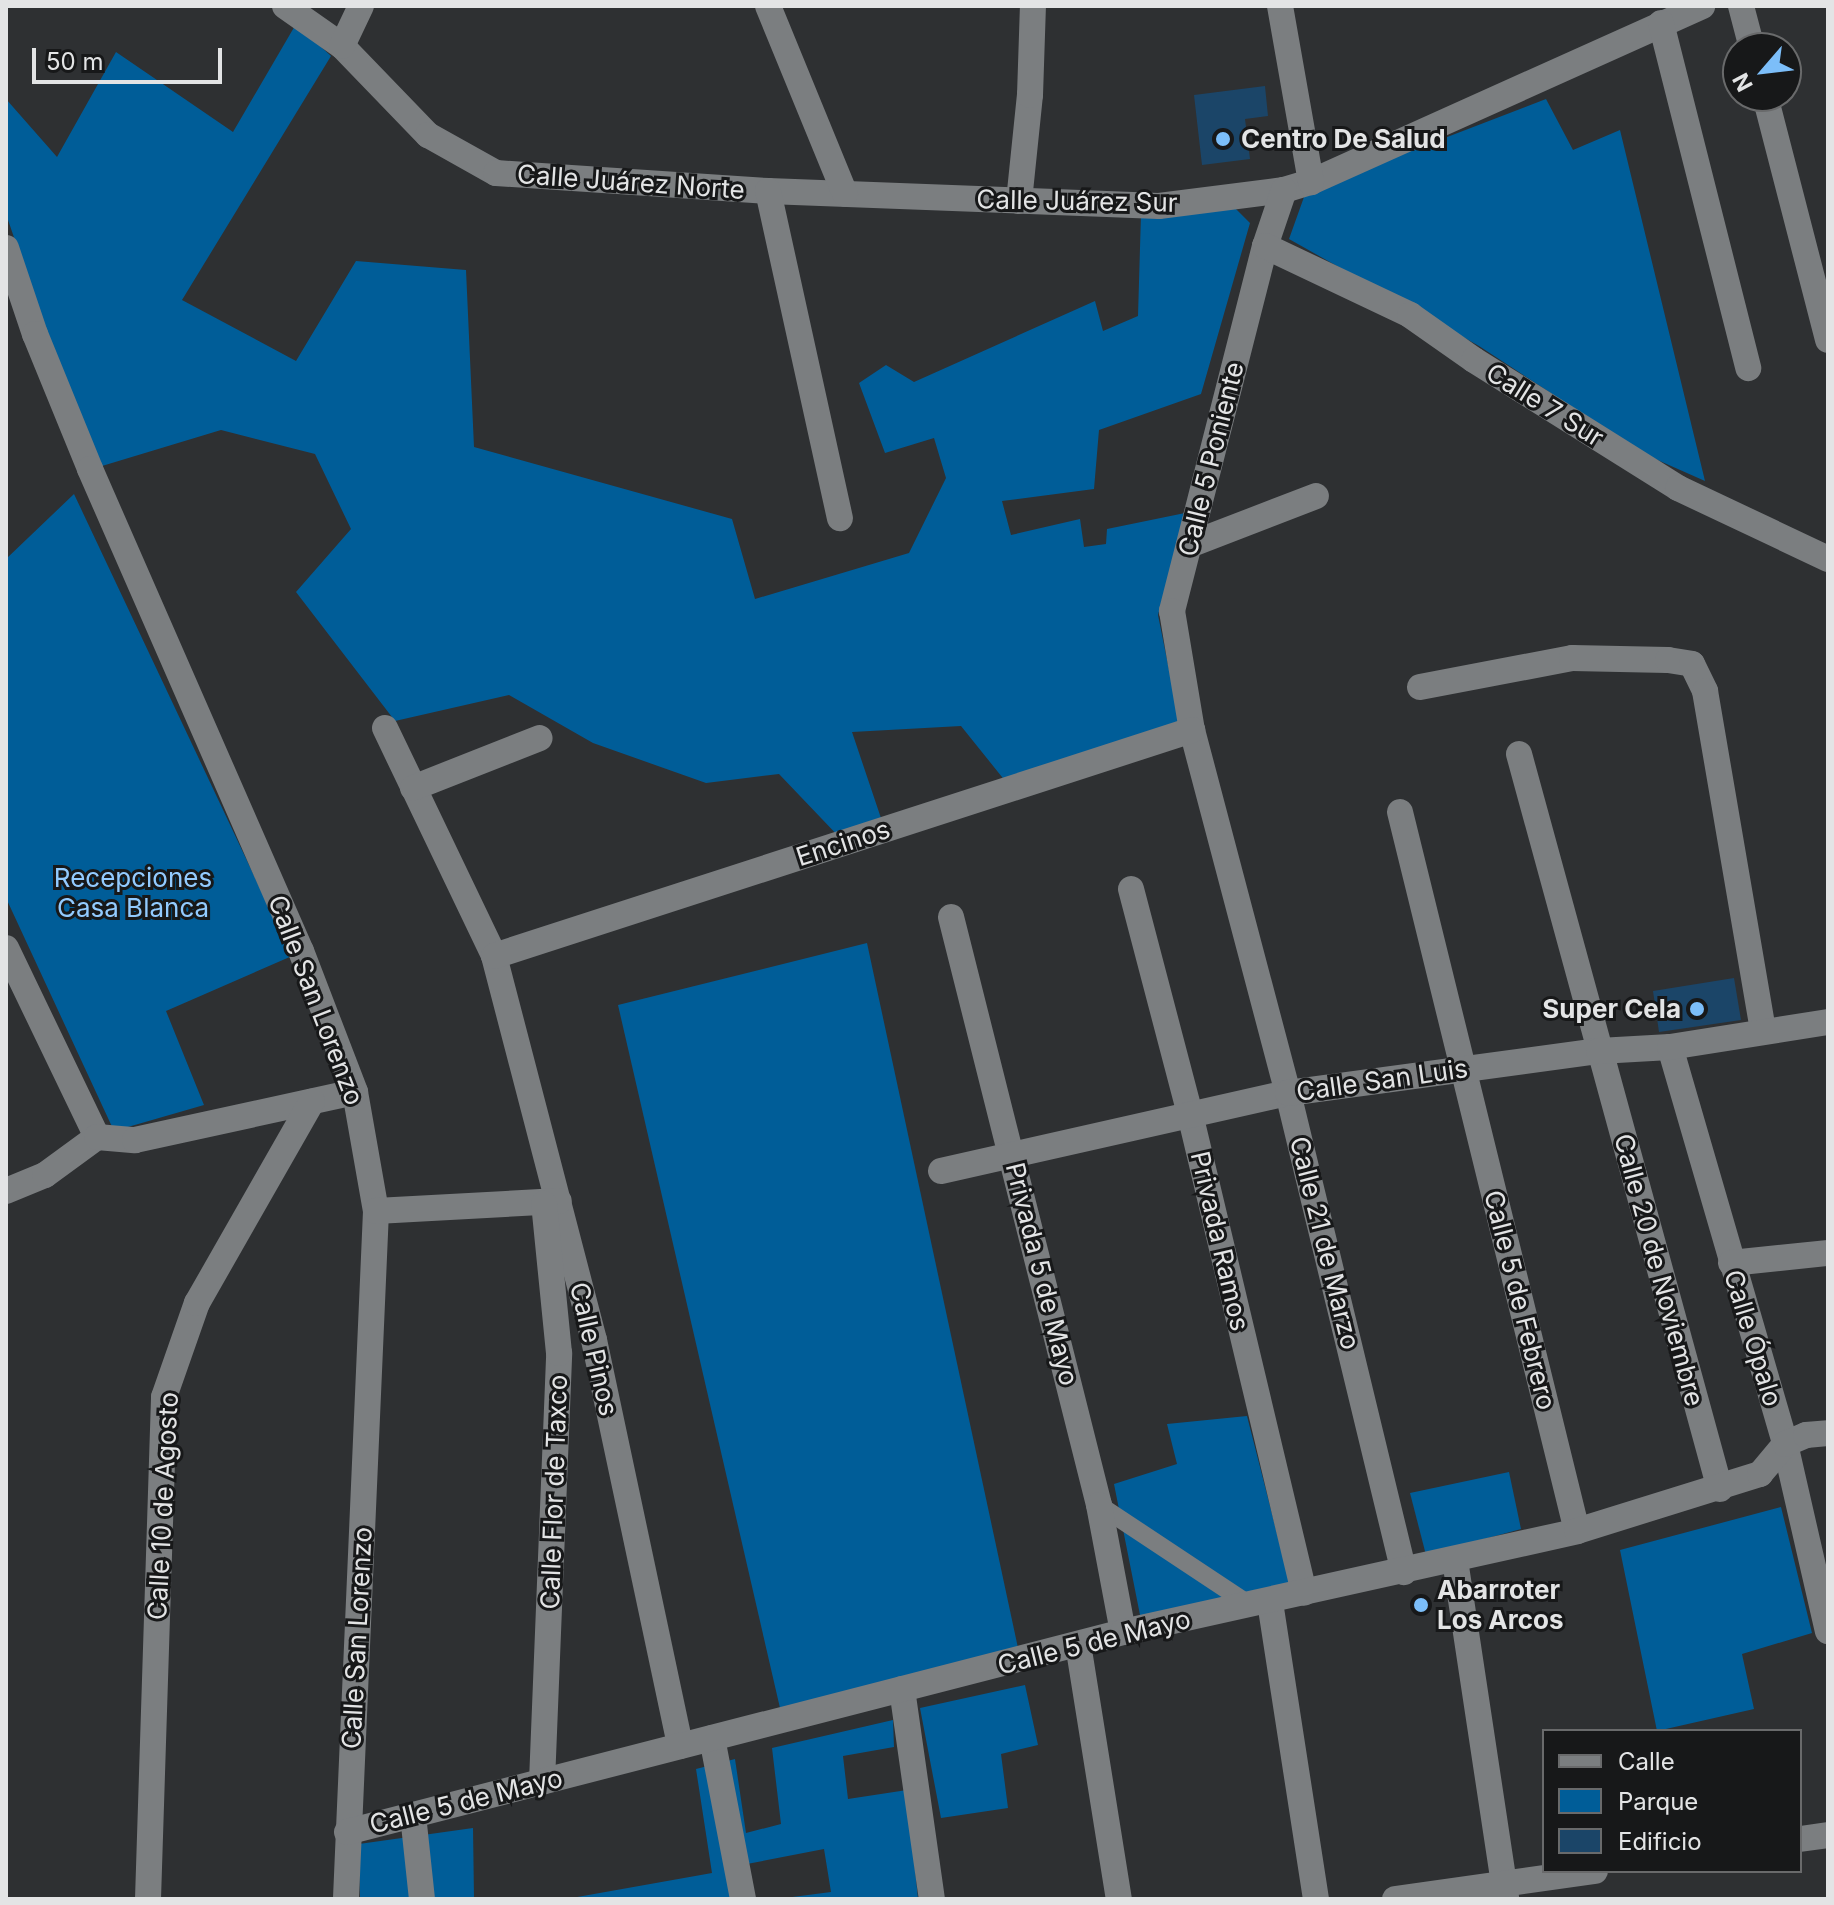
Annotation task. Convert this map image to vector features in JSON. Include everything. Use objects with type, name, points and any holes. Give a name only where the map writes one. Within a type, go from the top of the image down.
[{"type":"street","name":"Calle Juárez Norte","points":[[285,6],[342,46],[428,135],[496,173],[845,194]]},
{"type":"street","points":[[342,46],[361,6]]},
{"type":"street","points":[[768,6],[845,194]]},
{"type":"street","points":[[1019,201],[1030,95],[1033,6]]},
{"type":"street","points":[[1280,6],[1311,182]]},
{"type":"street","name":"Calle Juárez Sur","points":[[845,194],[1159,206],[1284,190],[1311,182],[1702,6]]},
{"type":"street","points":[[1741,6],[1748,32]]},
{"type":"street","points":[[1661,23],[1748,368]]},
{"type":"street","points":[[1769,112],[1826,328]]},
{"type":"street","name":"Calle 5 Poniente","points":[[1192,730],[1172,611],[1265,246],[1284,190]]},
{"type":"street","points":[[768,191],[840,518]]},
{"type":"street","name":"Calle 7 Sur","points":[[1265,246],[1410,315],[1474,360],[1678,488],[1828,559]]},
{"type":"street","name":"Calle San Lorenzo","points":[[6,248],[35,334],[90,469],[301,951],[355,1092],[376,1211],[346,1899]]},
{"type":"street","points":[[1189,545],[1316,496]]},
{"type":"street","points":[[1420,687],[1572,658],[1668,660],[1692,664],[1705,691],[1763,1030]]},
{"type":"street","name":"Calle Pinos","points":[[385,728],[494,956],[551,1202],[594,1340],[680,1746]]},
{"type":"street","name":"Encinos","points":[[494,956],[1192,730]]},
{"type":"street","name":"Calle 21 de Marzo","points":[[1192,730],[1288,1093],[1404,1572]]},
{"type":"street","points":[[413,788],[540,738]]},
{"type":"street","name":"Calle 20 de Noviembre","points":[[1519,754],[1564,908],[1599,1051],[1720,1489]]},
{"type":"street","name":"Calle 5 de Febrero","points":[[1400,812],[1577,1531]]},
{"type":"street","name":"Privada Ramos","points":[[1131,889],[1190,1114],[1304,1593]]},
{"type":"street","name":"Privada 5 de Mayo","points":[[951,917],[1014,1156],[1099,1505],[1123,1632]]},
{"type":"street","points":[[6,948],[97,1137]]},
{"type":"street","name":"Calle San Luis","points":[[941,1171],[1288,1093],[1599,1051],[1670,1047],[1828,1022]]},
{"type":"street","name":"Calle Ópalo","points":[[1670,1047],[1785,1444],[1828,1631]]},
{"type":"street","points":[[6,1191],[45,1175],[97,1137],[135,1140],[355,1092]]},
{"type":"street","name":"Calle 10 de Agosto","points":[[148,1899],[164,1397],[197,1303],[312,1101]]},
{"type":"street","points":[[376,1211],[551,1202]]},
{"type":"street","name":"Calle Flor de Taxco","points":[[542,1782],[559,1353],[551,1202]]},
{"type":"street","points":[[1731,1263],[1828,1253]]},
{"type":"street","points":[[1785,1444],[1806,1435],[1828,1433]]},
{"type":"street","name":"Calle 5 de Mayo","points":[[347,1832],[1123,1632],[1404,1572],[1577,1531],[1720,1489],[1760,1474],[1785,1444]]},
{"type":"street","points":[[1099,1505],[1260,1603],[1316,1899]]},
{"type":"street","points":[[1455,1560],[1506,1892]]},
{"type":"street","points":[[1078,1644],[1119,1899]]},
{"type":"street","points":[[902,1689],[932,1899]]},
{"type":"street","points":[[712,1738],[743,1899]]},
{"type":"street","points":[[413,1815],[422,1899]]},
{"type":"street","points":[[1802,1839],[1828,1835]]},
{"type":"street","points":[[1395,1899],[1506,1892],[1587,1873]]},
{"type":"green space","points":[[296,24],[331,56],[182,300],[296,361],[356,261],[466,270],[474,447],[732,519],[755,599],[909,553],[946,478],[934,438],[885,453],[859,383],[886,365],[914,382],[1095,301],[1103,331],[1138,316],[1141,214],[1235,208],[1250,223],[1201,394],[1099,430],[1094,489],[1002,501],[1011,535],[1080,519],[1084,547],[1106,544],[1107,529],[1185,513],[1158,615],[1181,729],[1006,782],[961,726],[852,732],[884,827],[842,840],[779,774],[706,783],[593,743],[509,695],[395,721],[296,592],[351,529],[315,454],[221,430],[102,466],[48,337],[6,214],[6,99],[57,157],[116,52],[233,132]]},
{"type":"green space","points":[[1546,99],[1573,150],[1620,130],[1705,481],[1644,454],[1479,346],[1289,239],[1304,197],[1317,187]]},
{"type":"green space","name":"Recepciones Casa Blanca","points":[[74,494],[292,956],[166,1011],[204,1105],[114,1131],[6,898],[6,559]]},
{"type":"green space","points":[[867,943],[1018,1648],[780,1708],[618,1005]]},
{"type":"green space","points":[[1247,1416],[1290,1584],[1141,1620],[1114,1484],[1177,1464],[1167,1424]]},
{"type":"green space","points":[[1509,1472],[1521,1529],[1426,1555],[1410,1493]]},
{"type":"green space","points":[[1781,1507],[1812,1633],[1742,1654],[1754,1709],[1657,1729],[1620,1550]]},
{"type":"green space","points":[[1025,1685],[1038,1745],[1001,1754],[1008,1808],[941,1818],[920,1708]]},
{"type":"green space","points":[[893,1720],[894,1747],[843,1756],[848,1799],[907,1790],[918,1899],[777,1899],[831,1892],[824,1849],[747,1864],[748,1899],[566,1899],[712,1873],[696,1769],[735,1759],[746,1833],[781,1824],[772,1748]]},
{"type":"green space","points":[[473,1828],[474,1899],[360,1899],[359,1844]]},
{"type":"building","name":"Centro De Salud","points":[[1265,86],[1268,116],[1245,119],[1250,159],[1202,165],[1194,95]]},
{"type":"building","name":"Super Cela","points":[[1734,978],[1741,1020],[1659,1032],[1653,991]]},
{"type":"place","name":"Centro De Salud","points":[[1223,139]]},
{"type":"place","name":"Super Cela","points":[[1697,1009]]},
{"type":"place","name":"Abarroter Los Arcos","points":[[1421,1605]]}]
